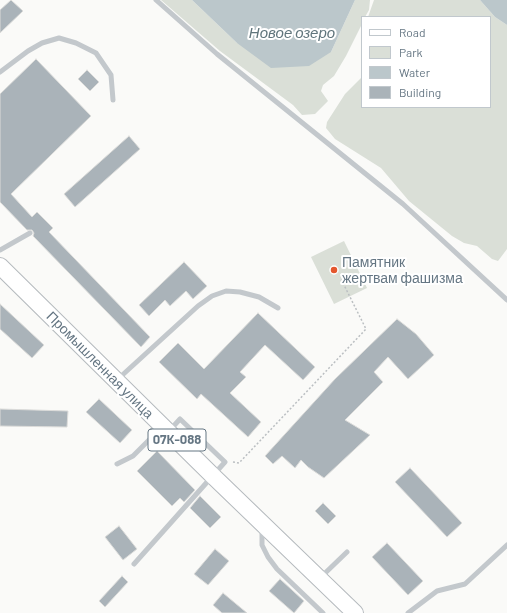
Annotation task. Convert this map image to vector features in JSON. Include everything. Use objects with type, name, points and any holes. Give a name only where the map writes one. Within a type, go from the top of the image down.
[{"type":"main road","name":"Промышленная улица","points":[[2,272],[355,613]]},
{"type":"lane","points":[[156,0],[217,54],[402,204],[507,300]]},
{"type":"lane","points":[[0,72],[42,43],[59,38],[76,43],[96,54],[111,75],[113,100]]},
{"type":"lane","points":[[0,250],[30,233]]},
{"type":"lane","points":[[116,381],[198,306],[212,296],[226,291],[240,292],[259,297],[278,308]]},
{"type":"lane","points":[[117,464],[132,456],[165,429],[180,420],[225,462],[134,564]]},
{"type":"lane","points":[[265,526],[262,532],[262,545],[268,557],[277,569],[323,613]]},
{"type":"lane","points":[[408,613],[437,591],[465,584],[507,545]]},
{"type":"lane","points":[[319,579],[347,552]]},
{"type":"path","points":[[225,462],[239,463],[366,329],[341,279]]},
{"type":"green space","points":[[161,0],[192,0],[237,43],[331,52],[355,0],[370,0],[369,10],[366,16],[361,16],[361,26],[346,56],[334,76],[323,85],[321,91],[328,101],[315,114],[302,115],[293,105],[220,51]]},
{"type":"green space","points":[[374,0],[480,0],[495,17],[507,25],[507,249],[498,261],[492,259],[477,246],[464,243],[452,236],[409,201],[381,168],[335,139],[326,128],[327,122],[345,94],[361,78],[361,108],[491,108],[491,16],[368,16]]},
{"type":"green space","points":[[344,241],[367,288],[334,304],[311,257]]},
{"type":"water","name":"Новое озеро","points":[[192,0],[355,0],[331,52],[309,66],[271,68],[237,43]]},
{"type":"water","points":[[480,0],[507,0],[507,25],[495,17]]},
{"type":"building","points":[[11,0],[23,11],[0,33],[0,10]]},
{"type":"building","points":[[36,59],[91,116],[11,194],[32,217],[37,212],[53,228],[49,232],[150,337],[141,347],[33,236],[34,233],[32,230],[27,230],[0,202],[0,94]]},
{"type":"building","points":[[87,70],[99,82],[90,91],[78,79]]},
{"type":"building","points":[[129,136],[140,149],[75,207],[64,194]]},
{"type":"building","points":[[184,262],[207,286],[193,299],[186,291],[170,306],[165,300],[149,316],[139,305]]},
{"type":"building","points":[[0,304],[44,345],[32,358],[0,329]]},
{"type":"building","points":[[258,313],[315,367],[303,380],[265,345],[240,372],[246,377],[230,393],[261,422],[248,437],[201,394],[197,399],[159,362],[178,343],[204,369]]},
{"type":"building","points":[[397,319],[416,334],[434,355],[408,379],[388,357],[374,372],[383,382],[345,420],[370,435],[324,478],[301,460],[295,468],[282,456],[273,464],[265,456],[335,379]]},
{"type":"building","points":[[99,399],[132,430],[120,443],[86,412]]},
{"type":"building","points":[[0,409],[68,411],[67,427],[0,426]]},
{"type":"building","points":[[157,451],[195,490],[184,502],[180,498],[172,506],[137,471]]},
{"type":"building","points":[[410,468],[462,523],[447,537],[395,482]]},
{"type":"building","points":[[200,496],[221,517],[210,528],[190,508]]},
{"type":"building","points":[[323,503],[336,516],[328,524],[315,511]]},
{"type":"building","points":[[119,526],[137,549],[123,560],[105,537]]},
{"type":"building","points":[[387,543],[423,581],[408,595],[372,557]]},
{"type":"building","points":[[215,549],[229,561],[208,585],[194,574]]},
{"type":"building","points":[[122,576],[128,582],[105,607],[99,601]]},
{"type":"building","points":[[280,579],[304,601],[294,613],[269,591]]},
{"type":"building","points":[[223,593],[247,613],[222,613],[213,605]]},
{"type":"place","name":"Памятник жертвам фашизма","points":[[334,270]]}]
